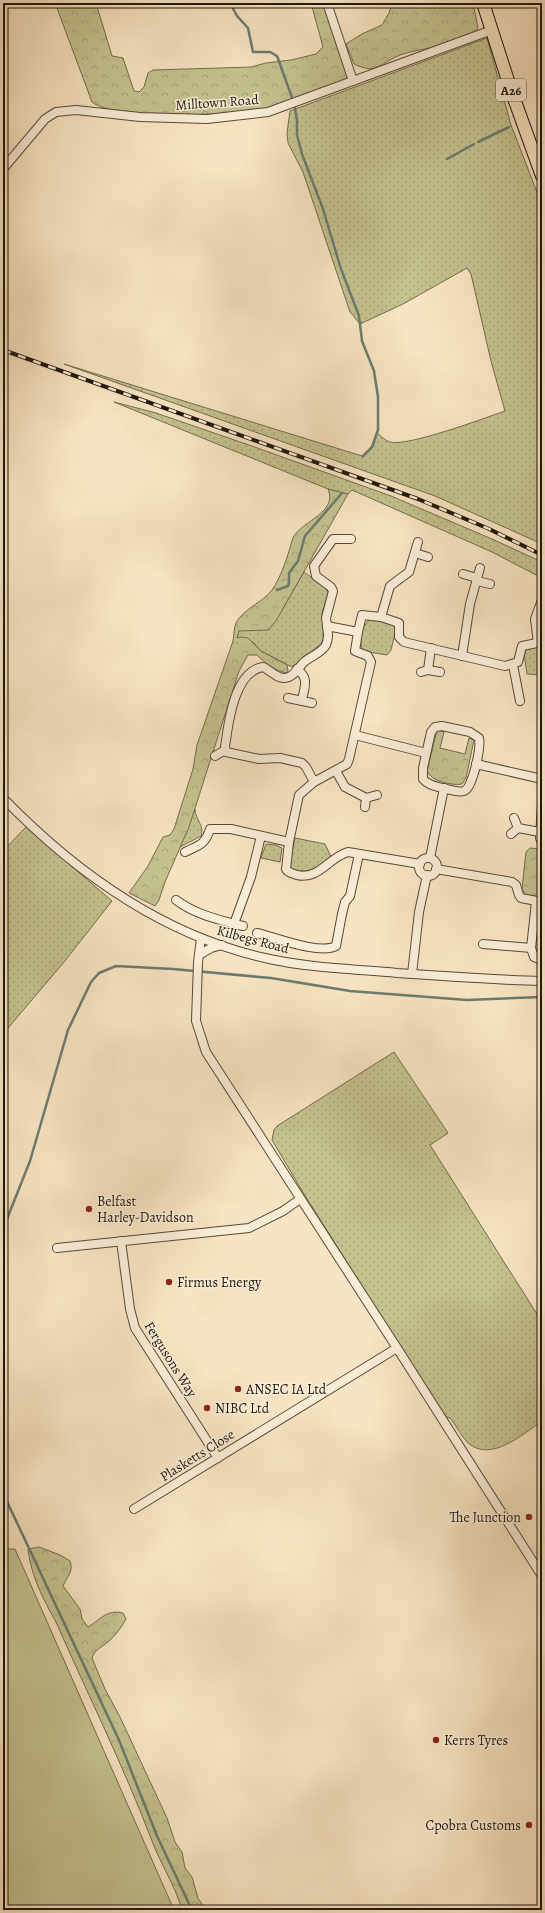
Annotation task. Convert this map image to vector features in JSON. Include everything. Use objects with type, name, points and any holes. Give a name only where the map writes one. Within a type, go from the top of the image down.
[{"type":"highway","name":"A26","points":[[483,3],[512,92],[542,176]]},
{"type":"street","points":[[327,3],[354,81]]},
{"type":"street","name":"Milltown Road","points":[[3,169],[45,119],[56,112],[86,110],[140,117],[207,119],[268,112],[492,30]]},
{"type":"street","points":[[225,750],[232,705],[238,692],[248,677],[258,667],[263,667],[284,678],[291,675],[326,645],[328,638],[326,618],[333,592],[331,586],[316,576],[314,566],[333,539],[351,539]]},
{"type":"street","points":[[381,618],[390,586],[393,582],[408,574],[418,542]]},
{"type":"street","points":[[414,554],[428,557]]},
{"type":"street","points":[[462,656],[470,604],[480,568]]},
{"type":"street","points":[[463,574],[490,584]]},
{"type":"street","points":[[420,864],[345,853],[318,872],[309,876],[300,876],[288,872],[286,869],[289,842],[299,794],[314,782],[344,767],[349,759],[371,662],[368,656],[355,651],[362,615],[399,623],[399,637],[402,641],[505,666],[513,665],[519,661],[520,649],[522,646],[540,643],[535,619],[540,612],[542,600]]},
{"type":"street","points":[[327,626],[358,632]]},
{"type":"street","points":[[431,648],[425,671],[440,672]]},
{"type":"street","points":[[513,665],[520,701]]},
{"type":"street","points":[[298,669],[303,673],[306,679],[302,701]]},
{"type":"street","points":[[288,698],[312,703]]},
{"type":"street","points":[[442,726],[460,730],[473,733],[479,738],[480,744],[476,764],[468,789],[459,791],[444,788],[430,784],[423,779],[426,753],[431,732],[434,728],[442,726]]},
{"type":"street","points":[[354,735],[426,753]]},
{"type":"street","points":[[215,756],[225,750]]},
{"type":"street","points":[[225,750],[228,753],[259,759],[280,758],[302,763],[306,767],[314,782]]},
{"type":"street","points":[[476,764],[542,779]]},
{"type":"street","points":[[336,771],[345,787],[366,798],[377,795]]},
{"type":"street","points":[[430,858],[444,788]]},
{"type":"street","name":"Kilbegs Road","points":[[3,798],[26,822],[80,869],[126,901],[168,924],[222,946],[265,958],[310,966],[491,980],[542,981]]},
{"type":"street","points":[[365,807],[366,798]]},
{"type":"street","points":[[542,804],[540,832],[540,840],[542,843]]},
{"type":"street","points":[[514,818],[518,828]]},
{"type":"street","points":[[186,852],[203,844],[207,839],[208,826],[231,829],[289,842]]},
{"type":"street","points":[[518,828],[540,832]]},
{"type":"street","points":[[511,834],[518,828]]},
{"type":"street","points":[[234,924],[251,877],[261,836]]},
{"type":"street","points":[[257,933],[308,947],[332,948],[336,946],[343,906],[350,896],[359,854]]},
{"type":"street","points":[[420,864],[425,858],[430,858]]},
{"type":"street","points":[[420,864],[422,872],[427,875],[434,873],[436,864],[430,858]]},
{"type":"street","points":[[436,869],[512,882],[516,885],[521,898],[539,902],[531,948],[534,957],[542,960]]},
{"type":"street","points":[[412,974],[419,912],[427,875]]},
{"type":"street","points":[[176,900],[187,909],[243,926]]},
{"type":"street","points":[[201,938],[198,959],[196,1021],[206,1052],[542,1576]]},
{"type":"street","points":[[483,944],[531,948]]},
{"type":"street","points":[[198,959],[211,948],[222,946]]},
{"type":"street","points":[[57,1248],[249,1228],[278,1214],[300,1199]]},
{"type":"street","name":"Fergusons Way","points":[[122,1241],[130,1309],[136,1328],[218,1458]]},
{"type":"street","name":"Plasketts Close","points":[[134,1509],[397,1348]]},
{"type":"green space","points":[[55,3],[96,3],[112,56],[123,58],[134,91],[139,92],[144,87],[148,73],[153,70],[251,67],[316,54],[323,47],[311,3],[323,3],[350,79],[288,102],[252,111],[176,115],[125,112],[105,108],[92,102]]},
{"type":"green space","points":[[392,3],[473,3],[478,28],[472,34],[464,38],[400,55],[372,69],[354,64],[346,44],[362,34],[382,25],[389,13]]},
{"type":"green space","points":[[487,38],[511,125],[542,205],[542,544],[435,496],[64,364],[362,456],[372,447],[377,433],[385,440],[390,442],[412,440],[446,431],[505,411],[491,361],[471,274],[467,268],[403,304],[360,324],[350,312],[303,172],[288,143],[287,133],[290,111]]},
{"type":"green space","points":[[114,402],[156,413],[391,496],[542,562],[542,578],[492,552],[352,490],[348,494],[328,489]]},
{"type":"green space","points":[[328,489],[348,494],[276,621],[268,630],[239,631],[237,638],[248,638],[261,651],[287,665],[288,671],[287,673],[274,669],[257,655],[248,655],[239,671],[189,827],[165,882],[159,900],[155,906],[129,893],[148,866],[163,837],[170,835],[174,829],[193,769],[197,745],[233,641],[236,623],[243,614],[272,590],[282,571],[294,536],[298,531],[318,516],[328,504],[330,497]]},
{"type":"green space","points":[[304,572],[327,589],[328,593],[322,614],[324,637],[322,643],[292,667],[261,651],[253,642],[237,639],[239,630],[268,629],[276,620]]},
{"type":"green space","points":[[369,620],[388,623],[396,629],[391,650],[387,655],[363,651],[361,639],[364,626]]},
{"type":"green space","points":[[542,646],[542,675],[527,674],[524,653],[527,649]]},
{"type":"green space","points":[[437,730],[444,732],[440,748],[465,754],[469,738],[474,740],[466,778],[462,784],[442,782],[433,778],[427,771]]},
{"type":"green space","points":[[195,809],[196,816],[202,829],[201,836],[180,847]]},
{"type":"green space","points":[[26,827],[112,901],[64,962],[3,1034],[3,851]]},
{"type":"green space","points":[[295,838],[325,844],[332,859],[309,870],[294,870],[289,865]]},
{"type":"green space","points":[[266,844],[276,845],[282,848],[280,862],[261,858]]},
{"type":"green space","points":[[530,848],[542,849],[542,897],[526,895],[522,889],[526,852]]},
{"type":"green space","points":[[394,1052],[448,1133],[430,1145],[542,1322],[542,1421],[516,1439],[497,1448],[487,1450],[477,1448],[468,1443],[450,1418],[444,1416],[304,1194],[272,1140],[274,1130],[277,1126]]},
{"type":"green space","points":[[39,1547],[60,1555],[70,1561],[71,1571],[63,1586],[80,1609],[82,1619],[88,1627],[104,1616],[113,1612],[123,1613],[126,1619],[120,1629],[108,1642],[96,1651],[92,1658],[105,1689],[120,1717],[167,1818],[175,1842],[182,1852],[185,1868],[192,1877],[198,1898],[206,1910],[182,1910],[176,1892],[156,1850],[118,1758],[56,1622],[38,1587],[32,1569],[28,1549]]},
{"type":"green space","points":[[3,1549],[15,1549],[174,1910],[3,1910]]},
{"type":"waterway","points":[[230,3],[237,16],[248,28],[253,52],[270,52],[277,56],[294,103],[297,120],[297,135],[302,154],[323,209],[341,269],[359,316],[362,341],[374,371],[378,397],[378,430],[372,447],[363,456]]},
{"type":"waterway","points":[[478,142],[509,127]]},
{"type":"waterway","points":[[447,159],[474,144]]},
{"type":"waterway","points":[[277,590],[288,586],[289,573],[298,561],[305,536],[342,493]]},
{"type":"waterway","points":[[3,1229],[30,1161],[68,1030],[91,982],[99,973],[116,966],[173,969],[271,978],[350,991],[467,1000],[542,997]]},
{"type":"waterway","points":[[3,1493],[119,1740],[157,1836],[192,1910]]},
{"type":"railway","points":[[3,350],[418,499],[487,528],[542,555]]},
{"type":"place","name":"Belfast Harley-Davidson","points":[[89,1209]]},
{"type":"place","name":"Firmus Energy","points":[[169,1282]]},
{"type":"place","name":"ANSEC IA Ltd","points":[[238,1389]]},
{"type":"place","name":"NIBC Ltd","points":[[207,1408]]},
{"type":"place","name":"The Junction","points":[[529,1517]]},
{"type":"place","name":"Kerrs Tyres","points":[[436,1740]]},
{"type":"place","name":"Cpobra Customs","points":[[529,1825]]}]
